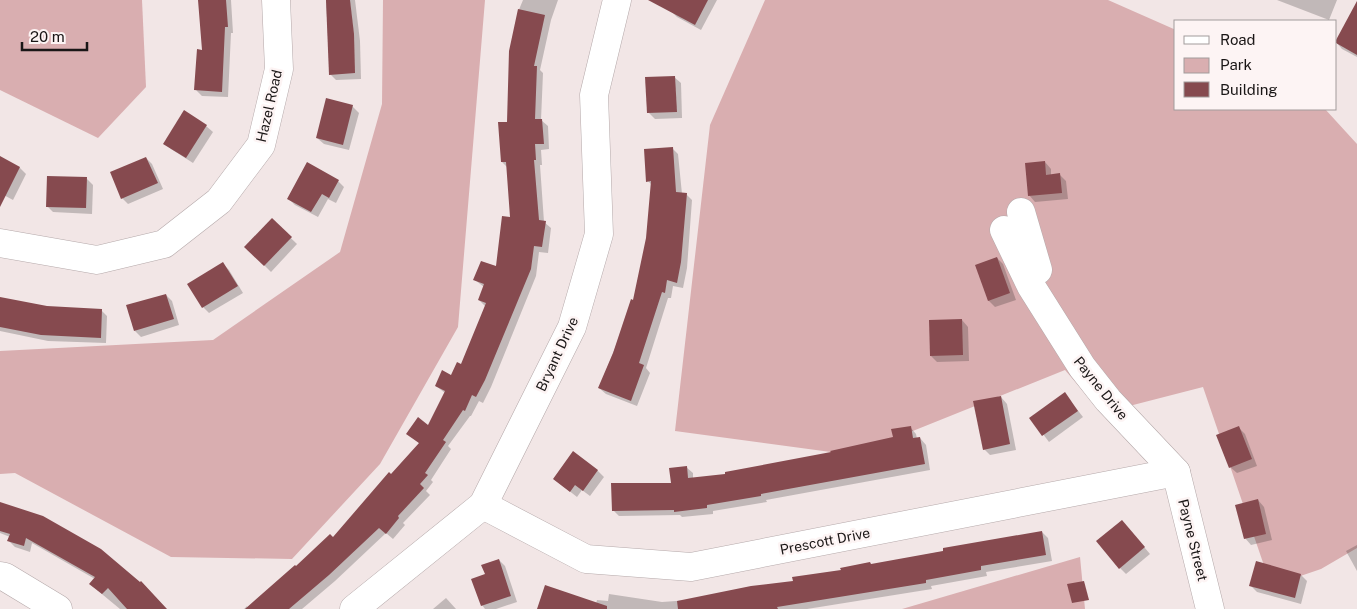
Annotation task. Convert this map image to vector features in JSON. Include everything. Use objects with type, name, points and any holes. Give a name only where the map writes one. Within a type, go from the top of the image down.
[{"type":"street","name":"Hazel Road","points":[[0,244],[97,260],[164,244],[219,201],[261,145],[280,69],[276,0]]},
{"type":"street","name":"Bryant Drive","points":[[354,609],[483,505],[572,327],[599,234],[594,95],[617,0]]},
{"type":"street","name":"Payne Drive","points":[[1013,221],[1038,297],[1082,367],[1108,400],[1176,472]]},
{"type":"street","name":"Prescott Drive","points":[[483,505],[586,559],[691,567],[1176,472]]},
{"type":"street","name":"Payne Street","points":[[1176,472],[1210,609]]},
{"type":"street","points":[[0,576],[5,577],[58,609]]},
{"type":"green space","points":[[0,0],[142,0],[146,87],[98,138],[0,90]]},
{"type":"green space","points":[[383,0],[485,0],[458,327],[380,464],[292,559],[171,557],[15,473],[0,474],[0,351],[213,340],[340,252],[382,104]]},
{"type":"green space","points":[[765,0],[1108,0],[1174,29],[1174,110],[1326,110],[1357,144],[1357,548],[1321,569],[1271,586],[1203,387],[1102,413],[1065,370],[853,455],[675,431],[710,125]]},
{"type":"green space","points":[[1080,557],[1085,609],[902,609]]},
{"type":"building","points":[[198,0],[226,0],[228,27],[225,27],[222,92],[194,90],[197,49],[202,50]]},
{"type":"building","points":[[326,0],[350,0],[354,34],[355,73],[329,75]]},
{"type":"building","points":[[648,0],[708,0],[695,25]]},
{"type":"building","points":[[1357,1],[1357,55],[1337,44],[1337,38]]},
{"type":"building","points":[[518,9],[545,15],[534,66],[537,66],[535,119],[542,119],[544,144],[535,144],[536,160],[534,160],[539,220],[546,221],[542,247],[534,246],[531,269],[485,380],[476,397],[472,395],[465,411],[463,410],[443,440],[446,442],[425,473],[428,475],[420,484],[424,488],[398,516],[399,518],[386,534],[379,528],[289,609],[245,609],[330,534],[333,537],[389,472],[391,474],[419,443],[406,434],[418,417],[428,425],[445,391],[435,386],[442,370],[451,375],[457,362],[461,364],[486,303],[478,300],[484,284],[473,280],[481,261],[496,266],[502,216],[510,217],[506,162],[501,162],[498,122],[507,122],[509,51]]},
{"type":"building","points":[[675,76],[677,112],[647,113],[645,77]]},
{"type":"building","points":[[326,98],[353,105],[343,145],[316,138]]},
{"type":"building","points":[[184,110],[207,125],[186,158],[163,144]]},
{"type":"building","points":[[673,147],[676,192],[687,193],[681,262],[677,283],[667,280],[665,293],[662,292],[639,363],[644,365],[631,401],[598,388],[613,353],[631,299],[633,300],[646,238],[651,181],[646,182],[644,149]]},
{"type":"building","points":[[0,156],[20,167],[0,207]]},
{"type":"building","points":[[146,157],[158,183],[121,199],[110,172]]},
{"type":"building","points":[[1045,161],[1046,175],[1060,173],[1062,193],[1028,196],[1025,163]]},
{"type":"building","points":[[307,162],[339,180],[329,198],[322,194],[311,212],[287,199]]},
{"type":"building","points":[[47,176],[87,177],[86,208],[46,207]]},
{"type":"building","points":[[272,218],[292,237],[264,266],[244,247]]},
{"type":"building","points":[[997,257],[1010,293],[988,301],[975,265]]},
{"type":"building","points":[[223,262],[238,286],[202,308],[187,284]]},
{"type":"building","points":[[166,294],[174,319],[134,331],[126,305]]},
{"type":"building","points":[[0,297],[47,306],[102,309],[101,338],[41,335],[0,327]]},
{"type":"building","points":[[962,319],[963,355],[930,356],[929,320]]},
{"type":"building","points":[[1065,392],[1078,411],[1042,436],[1029,418]]},
{"type":"building","points":[[1001,396],[1010,444],[983,450],[973,401]]},
{"type":"building","points":[[911,426],[913,438],[920,437],[925,464],[761,494],[761,496],[707,505],[707,508],[674,512],[674,510],[612,511],[611,483],[671,483],[669,468],[687,466],[688,478],[725,474],[725,472],[831,452],[893,437],[891,429]]},
{"type":"building","points":[[1239,426],[1252,459],[1229,468],[1216,435]]},
{"type":"building","points":[[573,451],[598,470],[583,491],[575,485],[570,492],[553,479]]},
{"type":"building","points":[[1258,499],[1266,534],[1244,539],[1235,505]]},
{"type":"building","points":[[0,502],[43,516],[101,549],[141,581],[167,609],[127,609],[108,588],[102,594],[89,584],[95,577],[26,538],[24,546],[7,541],[10,534],[0,531]]},
{"type":"building","points":[[1122,520],[1145,547],[1119,569],[1096,541]]},
{"type":"building","points":[[1042,531],[1046,555],[981,566],[981,570],[926,580],[926,583],[777,607],[778,609],[678,609],[677,601],[751,586],[793,581],[792,577],[841,570],[840,568],[870,562],[871,564],[943,551],[943,548]]},
{"type":"building","points":[[499,559],[511,596],[481,606],[471,579],[485,574],[481,565]]},
{"type":"building","points":[[1256,561],[1301,574],[1295,598],[1249,586]]},
{"type":"building","points":[[1084,581],[1089,600],[1072,603],[1067,584]]},
{"type":"building","points":[[545,585],[607,606],[607,609],[537,609]]}]
